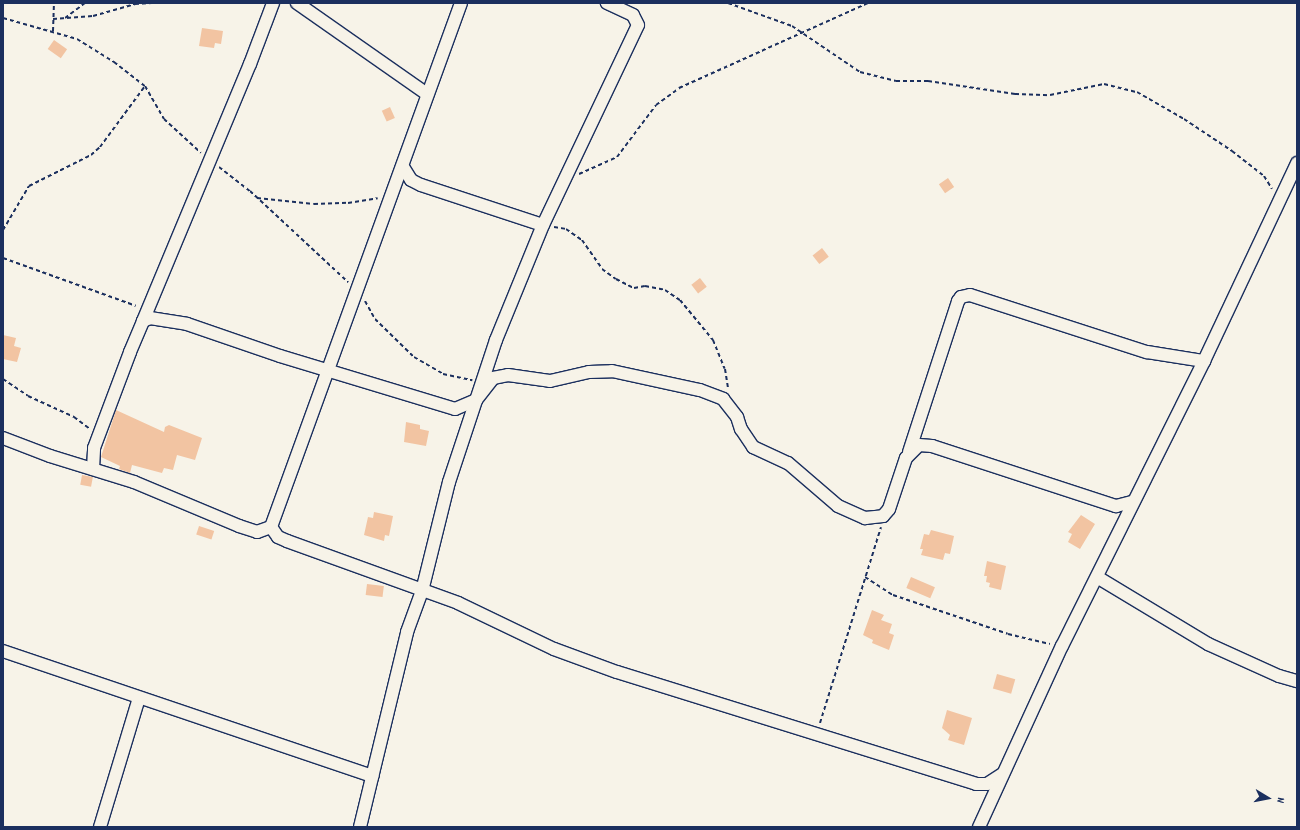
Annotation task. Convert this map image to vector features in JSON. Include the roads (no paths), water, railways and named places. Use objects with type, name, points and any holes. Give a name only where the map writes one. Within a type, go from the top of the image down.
[{"type":"street","points":[[93,469],[94,448],[144,316],[250,64],[273,3]]},
{"type":"street","points":[[297,3],[427,94]]},
{"type":"street","points":[[271,527],[359,290],[403,167],[427,94],[461,3]]},
{"type":"street","points":[[360,827],[405,638],[422,590],[449,482],[476,400],[514,292],[563,181],[638,25],[633,15],[607,3]]},
{"type":"street","points":[[979,827],[1001,775],[1062,646],[1097,577],[1132,502],[1204,361],[1281,202],[1297,163]]},
{"type":"street","points":[[403,167],[411,180],[421,185],[543,225]]},
{"type":"street","points":[[144,316],[187,324],[328,371],[456,409],[476,400],[485,385],[498,376],[550,380],[589,372],[612,371],[712,394],[724,399],[730,406],[746,438],[760,452],[797,469],[849,512],[865,518],[883,516],[889,509],[910,452],[955,309],[961,297],[970,295],[1148,352],[1204,361]]},
{"type":"street","points":[[3,438],[134,482],[239,526],[257,532],[271,527]]},
{"type":"street","points":[[910,452],[919,445],[932,446],[1116,506],[1132,502]]},
{"type":"street","points":[[271,527],[278,537],[287,541],[458,604],[554,650],[667,688],[976,784],[987,784],[1001,775]]},
{"type":"street","points":[[1097,577],[1208,644],[1279,676],[1297,681]]},
{"type":"street","points":[[3,651],[372,776]]},
{"type":"street","points":[[100,827],[139,698]]}]
